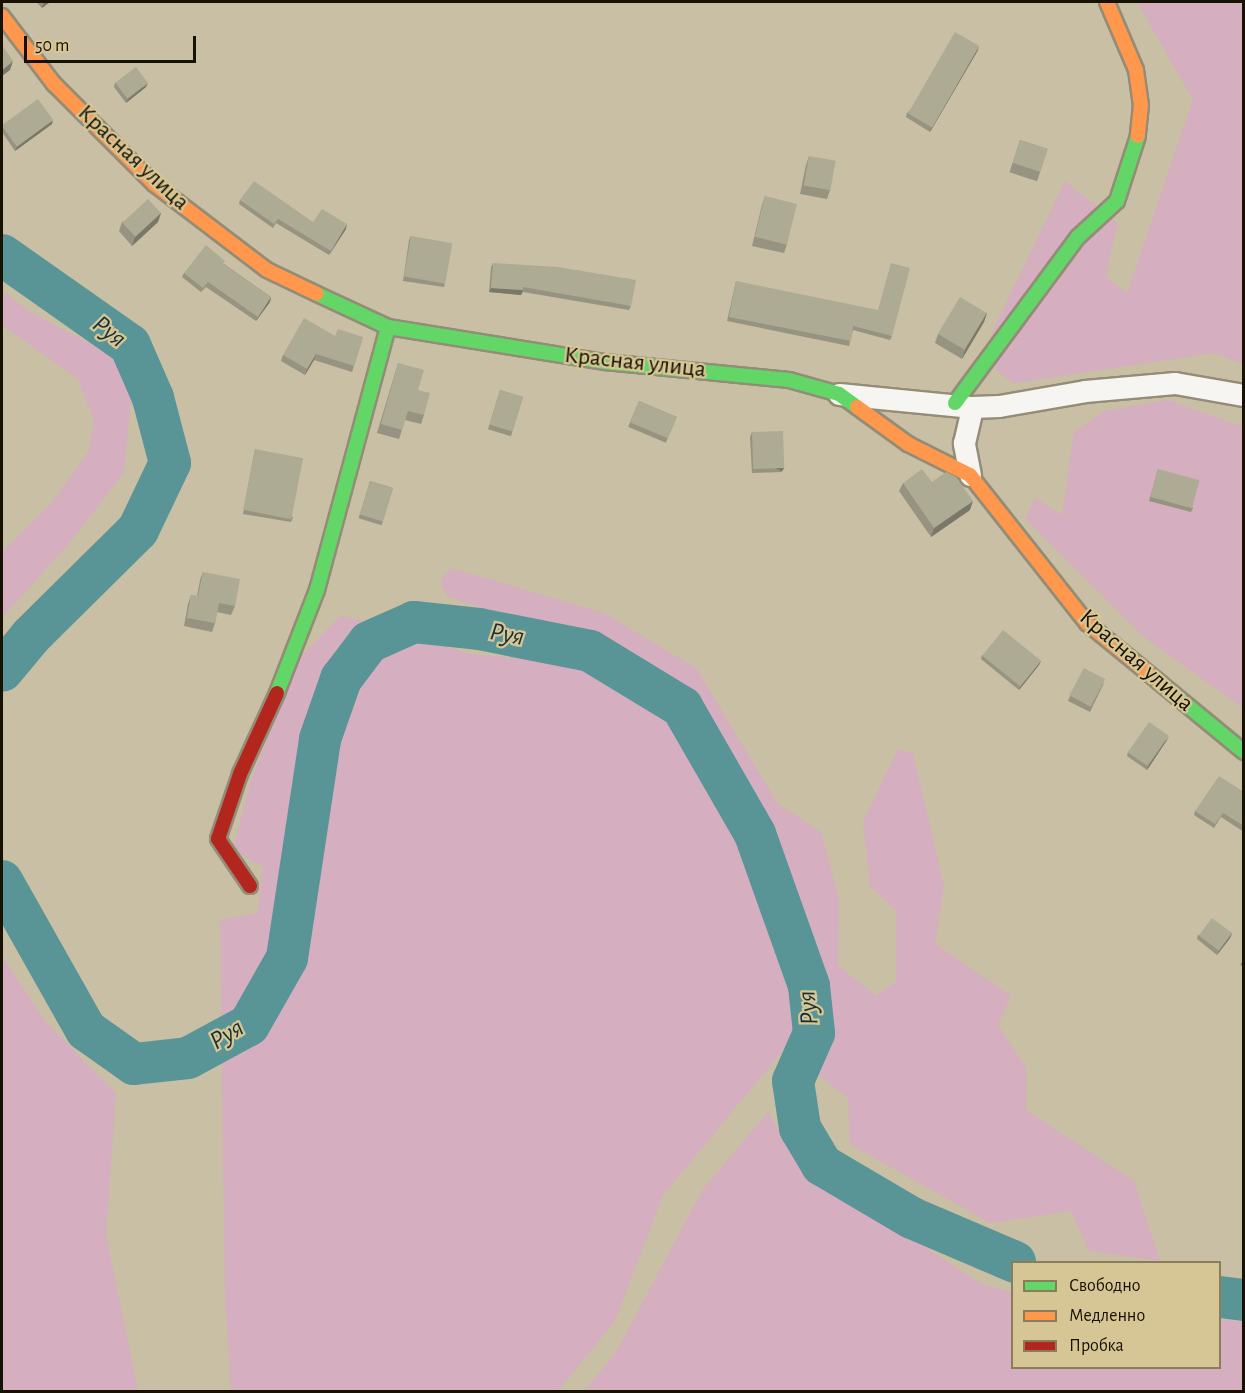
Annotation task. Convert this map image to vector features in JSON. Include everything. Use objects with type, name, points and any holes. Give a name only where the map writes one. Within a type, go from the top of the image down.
[{"type":"street","points":[[970,475],[964,443],[964,405],[1078,237],[1117,201],[1137,141],[1141,105],[1136,70],[1107,2]]},
{"type":"street","name":"Красная улица","points":[[2,16],[54,84],[154,184],[267,270],[388,327],[605,362],[789,380],[839,394],[908,444],[970,475],[1087,623],[1244,752]]},
{"type":"street","points":[[250,886],[218,839],[240,774],[295,654],[317,590],[388,327]]},
{"type":"street","points":[[839,394],[999,406],[1085,391],[1175,383],[1244,395]]},
{"type":"shaded area","points":[[1137,2],[1243,2],[1243,364],[1213,353],[1014,383],[997,371],[993,330],[1065,181],[1117,223],[1106,277],[1127,293],[1193,100]]},
{"type":"shaded area","points":[[2,291],[32,313],[115,357],[131,397],[124,472],[71,541],[2,618],[2,552],[52,502],[89,451],[94,421],[78,379],[2,325]]},
{"type":"shaded area","points":[[1168,400],[1243,427],[1243,708],[1144,637],[1025,519],[1035,498],[1062,515],[1074,432],[1105,411]]},
{"type":"shaded area","points":[[451,568],[604,613],[697,669],[778,804],[821,832],[839,899],[838,966],[876,995],[896,982],[896,911],[870,886],[863,822],[898,749],[913,754],[944,886],[935,944],[1011,996],[998,1025],[1026,1068],[1026,1110],[1134,1181],[1160,1261],[1089,1251],[1071,1211],[990,1223],[850,1144],[848,1098],[784,1049],[663,1195],[615,1321],[558,1391],[231,1391],[225,1301],[220,920],[257,913],[263,867],[233,850],[251,780],[300,658],[341,615],[470,654],[558,662],[555,639],[514,619],[447,596],[440,581]]},
{"type":"shaded area","points":[[2,956],[45,1021],[116,1093],[106,1235],[138,1391],[2,1391]]},
{"type":"shaded area","points":[[768,1112],[799,1165],[980,1283],[1011,1293],[1011,1369],[1221,1369],[1221,1320],[1243,1321],[1243,1391],[584,1391],[615,1354],[703,1189]]},
{"type":"building","points":[[955,32],[979,46],[932,127],[908,113]]},
{"type":"building","points":[[2,45],[13,61],[2,70]]},
{"type":"building","points":[[136,67],[148,83],[127,99],[115,83]]},
{"type":"building","points":[[38,99],[53,120],[17,146],[2,125]]},
{"type":"building","points":[[1020,140],[1048,149],[1040,172],[1013,163]]},
{"type":"building","points":[[809,156],[836,161],[830,190],[804,186]]},
{"type":"building","points":[[254,181],[313,222],[322,209],[347,224],[331,251],[278,219],[274,224],[240,200]]},
{"type":"building","points":[[765,196],[797,204],[787,245],[755,237]]},
{"type":"building","points":[[148,199],[161,213],[135,237],[122,223]]},
{"type":"building","points":[[411,236],[452,243],[445,284],[404,276]]},
{"type":"building","points":[[206,245],[225,261],[223,264],[271,297],[258,317],[208,282],[203,288],[184,273]]},
{"type":"building","points":[[493,263],[558,267],[636,280],[631,306],[523,287],[523,290],[491,288]]},
{"type":"building","points":[[891,263],[910,268],[892,336],[853,326],[851,341],[729,317],[736,281],[878,310]]},
{"type":"building","points":[[960,297],[987,313],[964,350],[938,334]]},
{"type":"building","points":[[304,318],[335,336],[338,329],[363,337],[354,366],[316,354],[307,369],[283,355]]},
{"type":"building","points":[[398,363],[424,370],[418,390],[430,393],[424,415],[408,411],[402,430],[381,424]]},
{"type":"building","points":[[500,390],[523,397],[512,431],[489,424]]},
{"type":"building","points":[[639,401],[677,417],[668,438],[630,422]]},
{"type":"building","points":[[783,431],[784,468],[753,469],[752,432]]},
{"type":"building","points":[[255,449],[303,458],[291,519],[243,510]]},
{"type":"building","points":[[922,469],[932,482],[946,472],[956,477],[973,501],[934,528],[903,483]]},
{"type":"building","points":[[1158,469],[1200,480],[1192,508],[1150,497]]},
{"type":"building","points":[[370,481],[393,488],[383,521],[360,514]]},
{"type":"building","points":[[203,572],[240,579],[235,606],[219,603],[215,623],[187,618],[191,595],[198,596]]},
{"type":"building","points":[[1003,630],[1041,661],[1020,686],[982,656]]},
{"type":"building","points":[[1084,668],[1105,679],[1091,707],[1069,695]]},
{"type":"building","points":[[1149,722],[1169,736],[1147,766],[1128,752]]},
{"type":"building","points":[[1219,776],[1244,792],[1244,826],[1223,813],[1215,824],[1195,811]]},
{"type":"building","points":[[1212,918],[1232,933],[1219,951],[1199,936]]},
{"type":"waterway","name":"Руя","points":[[2,255],[130,345],[153,398],[170,463],[138,530],[31,636],[2,671]]},
{"type":"waterway","name":"Руя","points":[[2,881],[86,1030],[134,1064],[188,1058],[249,1025],[287,958],[320,739],[341,679],[369,642],[414,622],[479,629],[590,651],[682,707],[755,834],[809,986],[814,1033],[793,1081],[800,1128],[822,1165],[912,1218],[1013,1261]]},
{"type":"waterway","name":"Руя","points":[[1221,1297],[1244,1300]]},
{"type":"traffic: fast","points":[[955,403],[1078,237],[1117,201],[1138,136]]},
{"type":"traffic: fast","points":[[317,294],[388,327],[605,362],[789,380],[839,394],[857,407]]},
{"type":"traffic: fast","points":[[277,693],[317,590],[388,327]]},
{"type":"traffic: fast","points":[[1159,682],[1244,752]]},
{"type":"traffic: slow","points":[[1107,2],[1136,70],[1141,105],[1138,136]]},
{"type":"traffic: slow","points":[[2,16],[54,84],[154,184],[267,270],[317,294]]},
{"type":"traffic: slow","points":[[857,407],[908,444],[970,475],[1087,623],[1159,682]]},
{"type":"traffic: jam","points":[[250,886],[218,839],[240,774],[277,693]]}]
